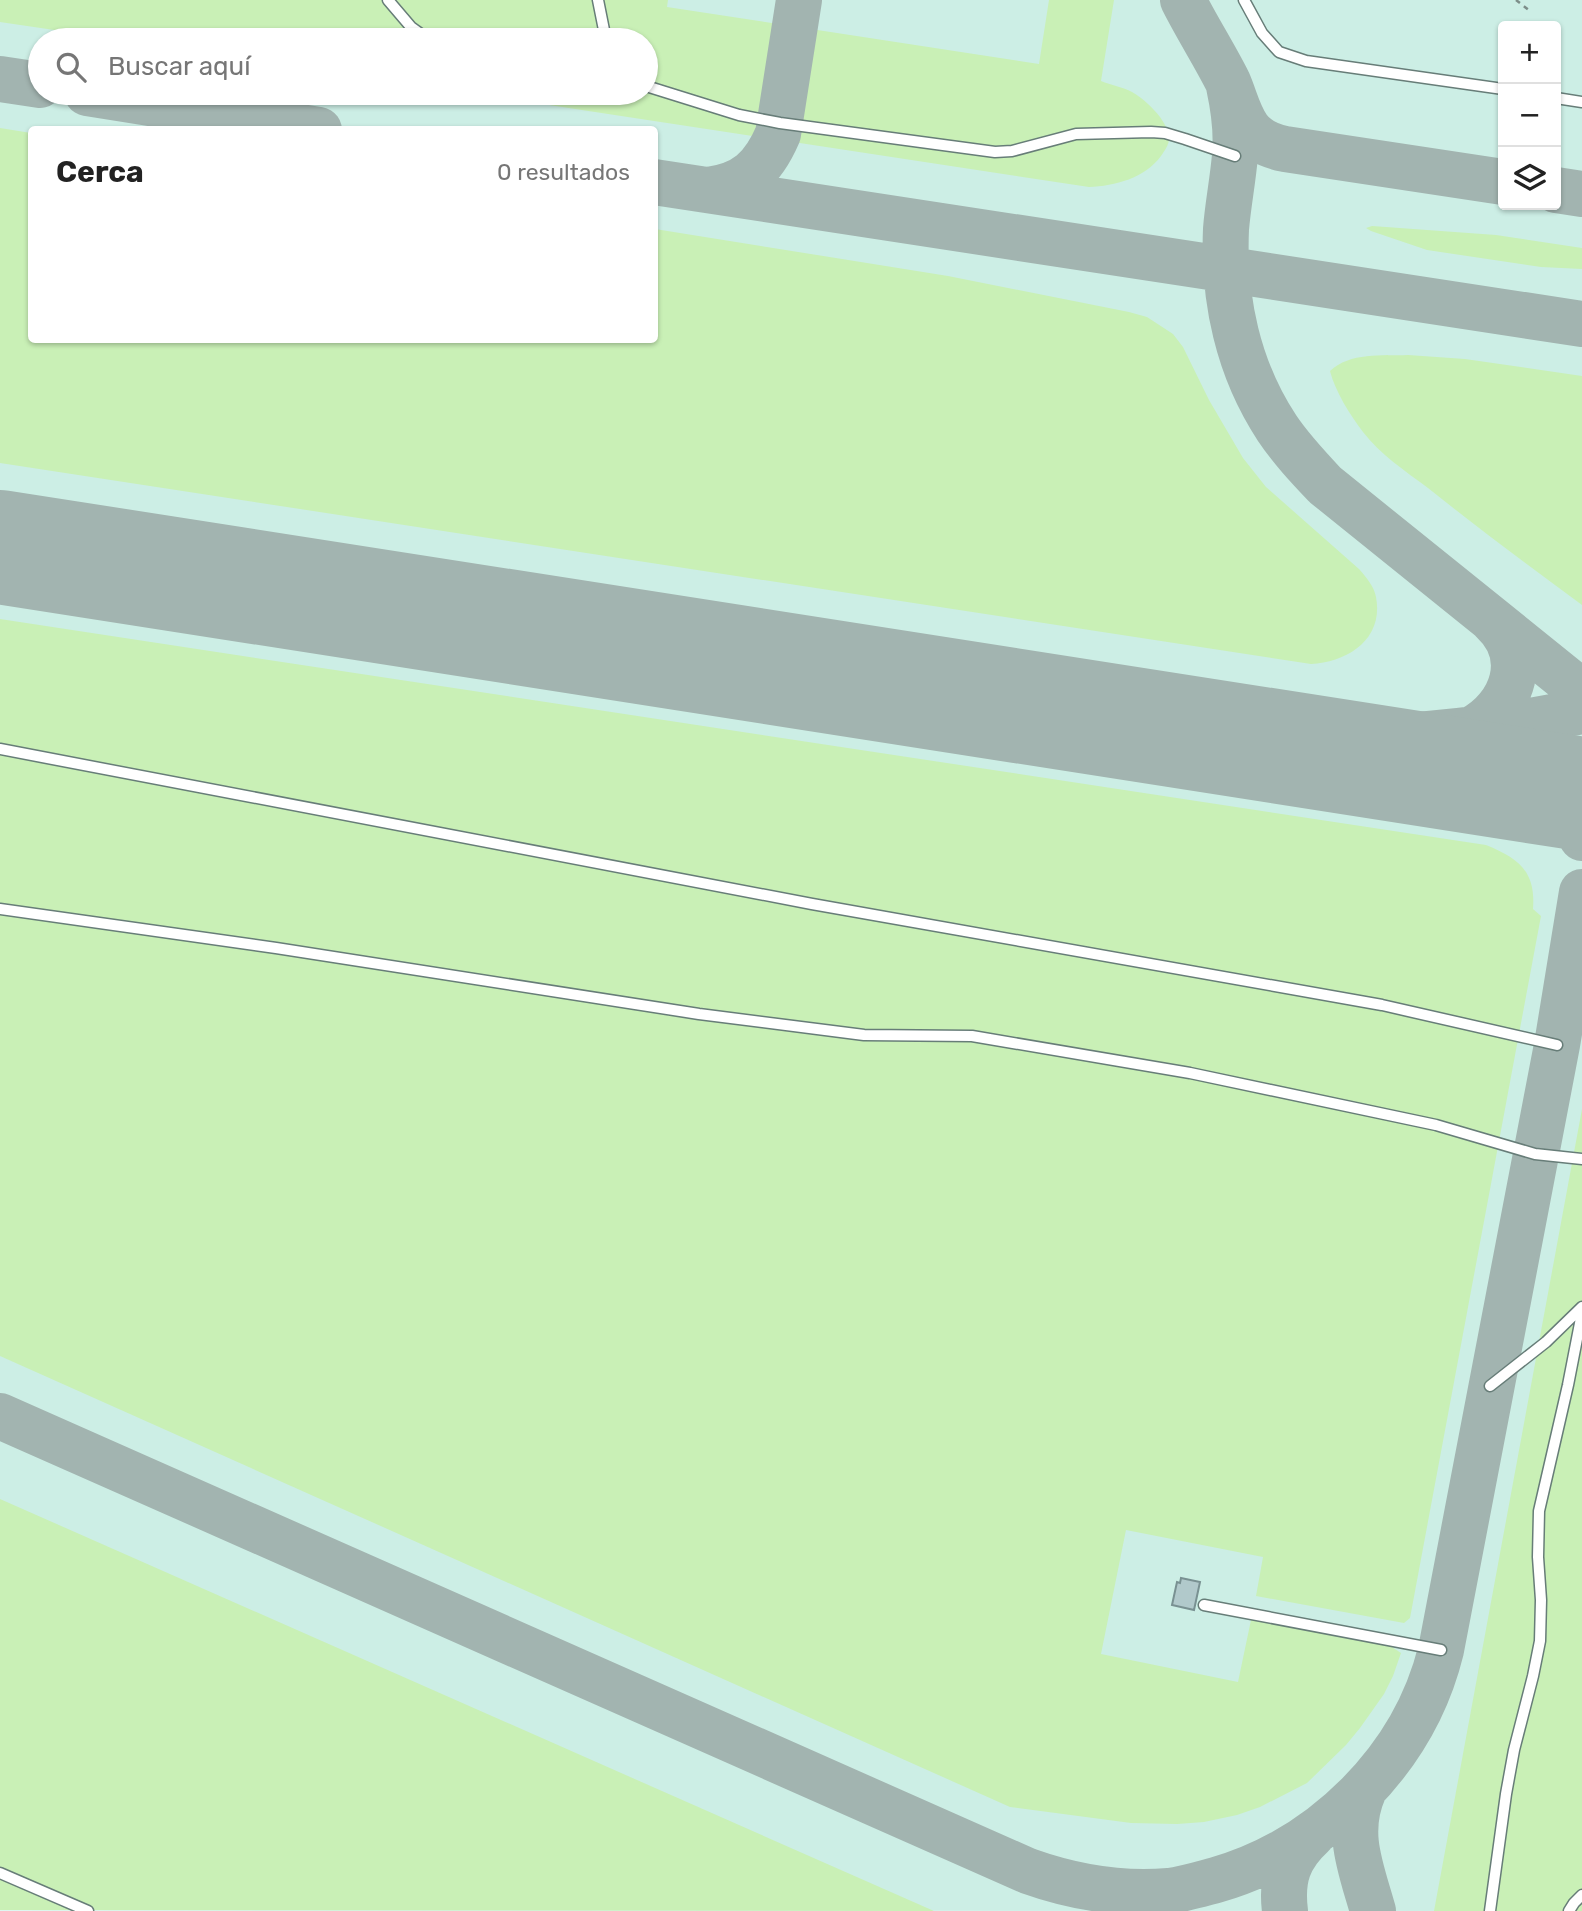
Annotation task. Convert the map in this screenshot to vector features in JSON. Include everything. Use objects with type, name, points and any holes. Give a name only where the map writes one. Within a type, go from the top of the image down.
[{"type":"lane","points":[[388,0],[412,28]]},
{"type":"lane","points":[[598,0],[604,28]]},
{"type":"lane","points":[[1244,0],[1262,33],[1279,52],[1306,61],[1498,88]]},
{"type":"lane","points":[[658,90],[739,115],[780,123],[995,152],[1012,151],[1076,134],[1152,132],[1166,133],[1235,156]]},
{"type":"lane","points":[[1561,99],[1582,102]]},
{"type":"lane","points":[[0,749],[799,901],[1382,1005],[1557,1045]]},
{"type":"lane","points":[[0,909],[262,946],[699,1014],[864,1035],[972,1037],[1190,1073],[1436,1125],[1535,1153],[1582,1159]]},
{"type":"lane","points":[[1490,1386],[1546,1342],[1582,1307]]},
{"type":"lane","points":[[1490,1911],[1514,1750],[1541,1641],[1539,1511],[1582,1313]]},
{"type":"lane","points":[[1204,1605],[1441,1650]]},
{"type":"lane","points":[[0,1873],[88,1911]]},
{"type":"lane","points":[[1569,1911],[1582,1895]]},
{"type":"path","points":[[1516,0],[1530,11]]},
{"type":"shaded area","points":[[0,0],[1582,0],[1582,1911],[0,1910]]},
{"type":"green space","points":[[0,0],[668,0],[667,7],[1039,64],[1049,0],[1114,0],[1101,81],[1128,90],[1144,100],[1161,119],[1169,139],[1161,156],[1147,170],[1119,183],[1089,187],[549,105],[658,105],[658,28],[41,28],[0,22]]},
{"type":"green space","points":[[0,128],[28,133],[28,343],[658,343],[658,229],[948,276],[1147,317],[1173,334],[1183,347],[1209,400],[1243,458],[1266,487],[1367,578],[1376,597],[1377,612],[1369,636],[1360,646],[1338,659],[1311,664],[0,463]]},
{"type":"green space","points":[[1372,226],[1496,235],[1582,248],[1582,269],[1541,267],[1427,250],[1366,228]]},
{"type":"green space","points":[[1408,355],[1465,359],[1582,376],[1582,605],[1393,462],[1377,448],[1348,411],[1330,371],[1357,358]]},
{"type":"green space","points":[[0,619],[1486,845],[1516,861],[1528,875],[1533,909],[1541,916],[1410,1618],[1404,1623],[1256,1596],[1263,1557],[1126,1530],[1101,1654],[1238,1682],[1251,1620],[1389,1645],[1401,1653],[1393,1676],[1384,1694],[1346,1745],[1307,1783],[1260,1807],[1204,1822],[1131,1823],[1010,1807],[0,1356]]},
{"type":"green space","points":[[1582,1109],[1582,1911],[1434,1911]]},
{"type":"green space","points":[[0,1499],[934,1911],[0,1910]]},
{"type":"building","points":[[1181,1578],[1200,1582],[1194,1610],[1172,1605],[1177,1582],[1180,1583]]},
{"type":"taxiway","points":[[708,190],[732,184],[751,173],[766,157],[778,134],[799,0]]},
{"type":"taxiway","points":[[1183,0],[1228,82],[1245,123],[1252,133],[1264,142],[1285,149],[1498,181]]},
{"type":"taxiway","points":[[0,79],[28,83]]},
{"type":"taxiway","points":[[1229,86],[1236,138],[1226,229],[1227,281],[1243,358],[1263,405],[1288,443],[1325,485],[1582,692]]},
{"type":"taxiway","points":[[162,105],[294,126]]},
{"type":"taxiway","points":[[658,183],[1582,324]]},
{"type":"taxiway","points":[[1561,191],[1582,194]]},
{"type":"taxiway","points":[[1472,729],[1498,708],[1512,680],[1512,650],[1505,635],[1493,621]]},
{"type":"taxiway","points":[[1175,730],[1288,738],[1358,738],[1487,728],[1582,711]]},
{"type":"taxiway","points":[[1510,782],[1544,796],[1562,807],[1570,815],[1582,838]]},
{"type":"taxiway","points":[[0,1416],[1028,1871],[1080,1885],[1133,1892],[1169,1891],[1216,1880],[1255,1866],[1327,1823],[1358,1795],[1386,1763],[1410,1728],[1428,1690],[1441,1650],[1557,1045],[1582,892]]},
{"type":"taxiway","points":[[1364,1790],[1358,1806],[1355,1836],[1373,1911]]},
{"type":"taxiway","points":[[1285,1911],[1284,1889],[1288,1869],[1297,1852],[1312,1835]]},
{"type":"runway","points":[[0,547],[1582,794]]}]
